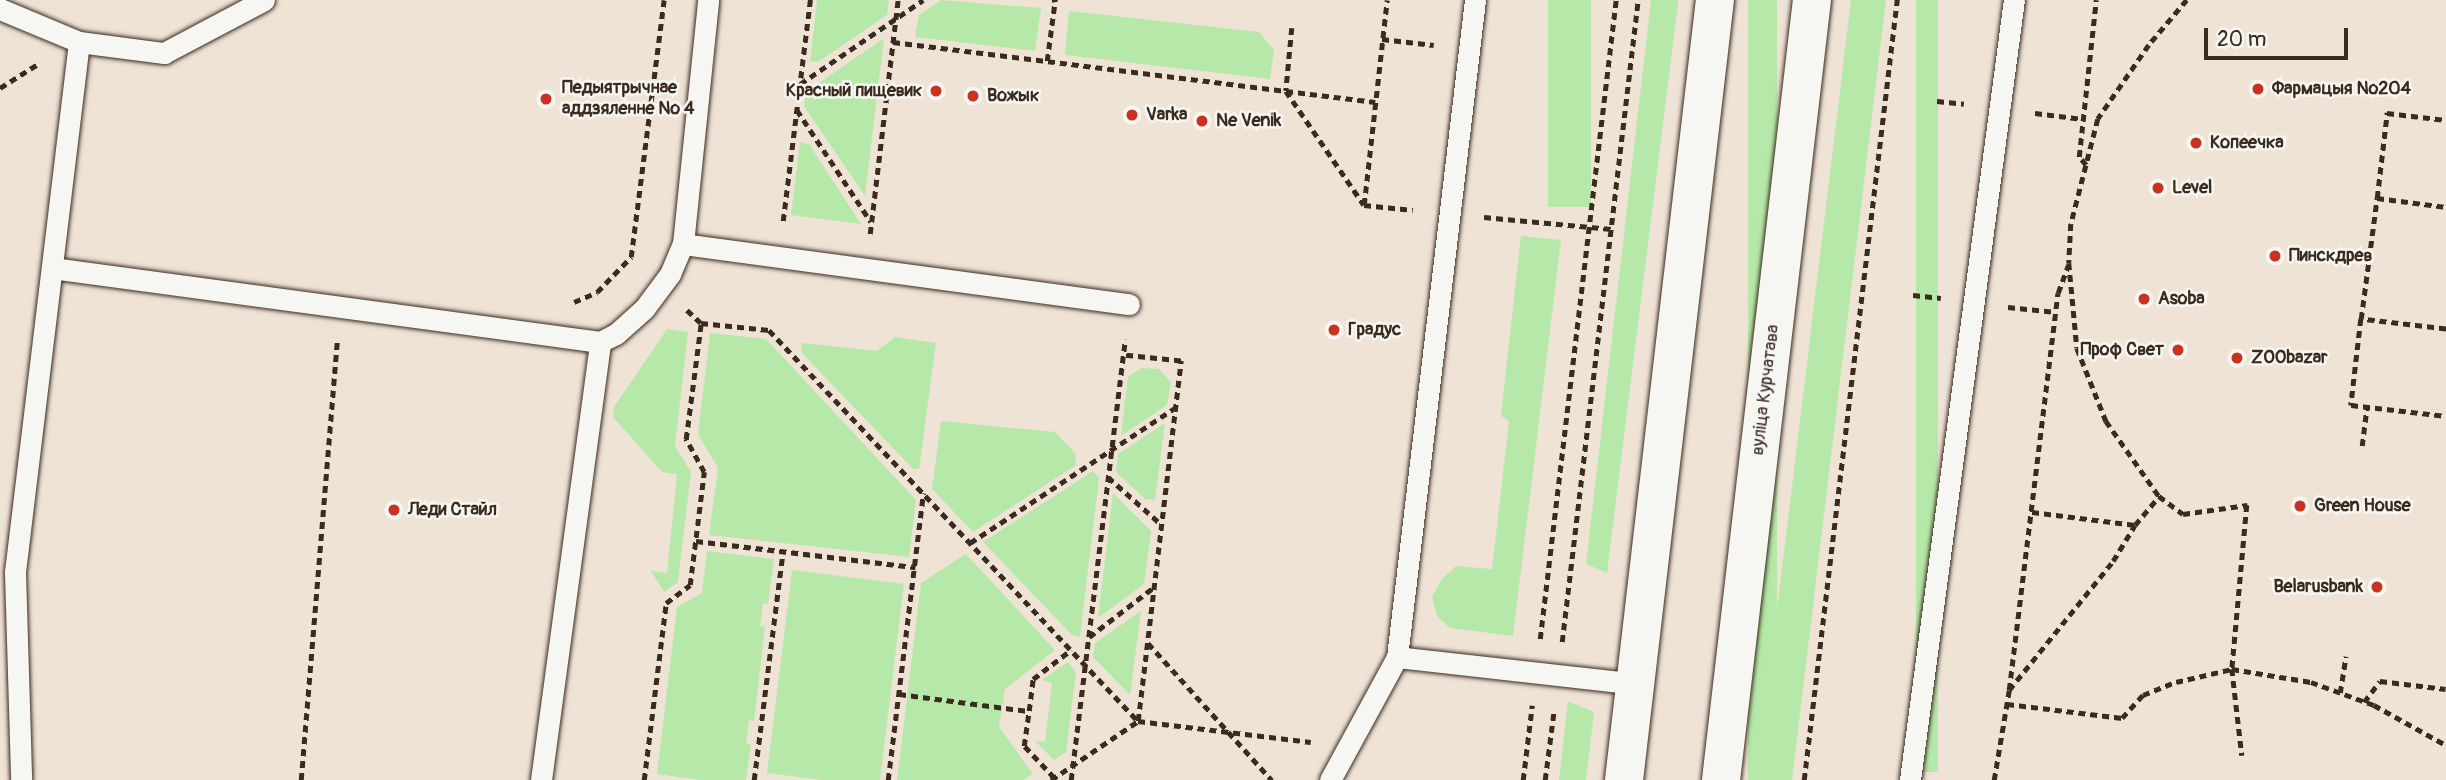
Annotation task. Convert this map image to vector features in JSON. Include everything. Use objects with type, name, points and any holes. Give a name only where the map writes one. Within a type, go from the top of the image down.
[{"type":"main road","points":[[1624,780],[1715,0]]},
{"type":"main road","name":"вуліца Курчатава","points":[[1721,780],[1812,0]]},
{"type":"lane","points":[[0,9],[79,42],[164,53],[264,0]]},
{"type":"lane","points":[[52,268],[339,309],[600,342],[616,334],[643,309],[670,275],[683,244],[708,0]]},
{"type":"lane","points":[[1330,780],[1397,657],[1475,0]]},
{"type":"lane","points":[[1910,780],[2014,0]]},
{"type":"lane","points":[[21,780],[15,572],[79,42]]},
{"type":"lane","points":[[683,244],[1129,304]]},
{"type":"lane","points":[[541,780],[600,342]]},
{"type":"lane","points":[[1397,657],[1636,684]]},
{"type":"path","points":[[563,306],[597,292],[631,257],[664,0]]},
{"type":"path","points":[[782,225],[810,0]]},
{"type":"path","points":[[870,234],[898,0]]},
{"type":"path","points":[[800,84],[923,0]]},
{"type":"path","points":[[1047,61],[1055,0],[1052,0]]},
{"type":"path","points":[[1364,205],[1387,0]]},
{"type":"path","points":[[1523,780],[1616,0]]},
{"type":"path","points":[[1545,780],[1638,0]]},
{"type":"path","points":[[1804,780],[1897,0]]},
{"type":"path","points":[[2086,165],[2079,157],[2096,0]]},
{"type":"path","points":[[2187,0],[2149,45],[2098,119],[2071,224],[2069,263],[2077,348],[2106,421],[2159,496],[2183,514],[2247,505],[2232,669],[2242,755]]},
{"type":"path","points":[[1292,29],[1286,91],[1364,205],[1419,211]]},
{"type":"path","points":[[1382,39],[1439,46]]},
{"type":"path","points":[[893,42],[1376,102]]},
{"type":"path","points":[[0,88],[42,62]]},
{"type":"path","points":[[796,109],[872,222]]},
{"type":"path","points":[[2446,120],[2387,113],[2351,405],[2446,416]]},
{"type":"path","points":[[2377,198],[2446,206]]},
{"type":"path","points":[[1479,216],[1611,229]]},
{"type":"path","points":[[1994,780],[2009,690],[2059,293],[2069,263]]},
{"type":"path","points":[[678,302],[701,323],[769,330],[1138,721],[1312,742]]},
{"type":"path","points":[[1071,780],[1129,304]]},
{"type":"path","points":[[301,780],[339,309]]},
{"type":"path","points":[[2361,319],[2446,329]]},
{"type":"path","points":[[644,780],[666,603],[690,585],[696,541],[704,472],[687,439],[701,323]]},
{"type":"path","points":[[1071,650],[1033,679],[1028,711],[1024,746],[1052,779],[1138,721],[1181,361],[1123,355]]},
{"type":"path","points":[[970,543],[1177,406]]},
{"type":"path","points":[[2362,446],[2367,407]]},
{"type":"path","points":[[1108,477],[1162,524]]},
{"type":"path","points":[[888,780],[923,493]]},
{"type":"path","points":[[2009,690],[2113,561],[2135,525],[2159,496]]},
{"type":"path","points":[[2032,512],[2135,525]]},
{"type":"path","points":[[696,541],[915,568]]},
{"type":"path","points":[[754,780],[783,551]]},
{"type":"path","points":[[1088,638],[1154,587]]},
{"type":"path","points":[[1148,643],[1272,780]]},
{"type":"path","points":[[2340,693],[2346,656]]},
{"type":"path","points":[[2007,704],[2122,718],[2143,695],[2176,682],[2232,669],[2311,682],[2364,702],[2446,746]]},
{"type":"path","points":[[2364,702],[2381,681],[2446,689]]},
{"type":"path","points":[[899,694],[1028,711]]},
{"type":"green space","points":[[817,0],[889,0],[887,15],[818,62],[810,61]]},
{"type":"green space","points":[[941,0],[1041,8],[1035,51],[915,37],[919,15]]},
{"type":"green space","points":[[1548,0],[1591,0],[1591,207],[1548,207]]},
{"type":"green space","points":[[1651,0],[1678,0],[1678,4],[1607,573],[1586,564]]},
{"type":"green space","points":[[1748,0],[1777,0],[1777,780],[1748,780]]},
{"type":"green space","points":[[1851,0],[1886,0],[1792,780],[1761,780],[1758,767]]},
{"type":"green space","points":[[1916,0],[1938,0],[1938,772],[1916,772]]},
{"type":"green space","points":[[1069,11],[1259,32],[1274,50],[1270,79],[1065,55]]},
{"type":"green space","points":[[884,38],[865,196],[804,106],[806,92]]},
{"type":"green space","points":[[800,142],[809,144],[861,224],[791,215]]},
{"type":"green space","points":[[1521,236],[1561,240],[1513,636],[1450,628],[1437,616],[1432,597],[1441,580],[1456,566],[1492,569],[1509,421],[1501,416]]},
{"type":"green space","points":[[667,329],[688,332],[675,446],[691,472],[678,582],[664,592],[651,571],[667,573],[677,474],[662,472],[613,417],[614,407]]},
{"type":"green space","points":[[710,333],[766,339],[916,500],[909,557],[709,535],[718,468],[698,434]]},
{"type":"green space","points":[[895,337],[936,343],[919,469],[913,469],[801,352],[802,343],[877,351]]},
{"type":"green space","points":[[1142,368],[1159,369],[1171,382],[1167,405],[1121,436],[1128,376]]},
{"type":"green space","points":[[941,421],[1055,432],[1075,453],[1076,465],[973,532],[932,489]]},
{"type":"green space","points":[[1165,423],[1155,500],[1145,499],[1116,472],[1118,454]]},
{"type":"green space","points":[[1093,471],[1099,478],[1080,637],[1072,635],[983,542]]},
{"type":"green space","points":[[1113,493],[1151,531],[1144,584],[1098,618]]},
{"type":"green space","points":[[707,551],[774,559],[768,604],[763,603],[760,626],[765,627],[754,721],[749,720],[746,743],[751,744],[746,780],[701,780],[657,774],[677,607],[702,593]]},
{"type":"green space","points":[[966,554],[1055,650],[1005,689],[999,727],[1033,774],[1023,780],[897,780],[921,583]]},
{"type":"green space","points":[[792,570],[904,584],[880,780],[822,780],[767,773]]},
{"type":"green space","points":[[1141,611],[1130,695],[1093,657],[1095,643]]},
{"type":"green space","points":[[1068,662],[1076,672],[1066,752],[1054,760],[1035,741],[1045,742],[1052,683],[1042,680]]},
{"type":"green space","points":[[1568,701],[1594,712],[1586,780],[1559,780]]},
{"type":"place","name":"Фармацыя №204","points":[[2258,89]]},
{"type":"place","name":"Красный пищевик","points":[[936,91]]},
{"type":"place","name":"Вожык","points":[[973,96]]},
{"type":"place","name":"Педыятрычнае аддзяленне № 4","points":[[546,99]]},
{"type":"place","name":"Varka","points":[[1132,115]]},
{"type":"place","name":"Ne Venik","points":[[1202,121]]},
{"type":"place","name":"Копеечка","points":[[2196,143]]},
{"type":"place","name":"Level","points":[[2158,188]]},
{"type":"place","name":"Пинскдрев","points":[[2275,256]]},
{"type":"place","name":"Asoba","points":[[2144,299]]},
{"type":"place","name":"Градус","points":[[1334,330]]},
{"type":"place","name":"Проф Свет","points":[[2178,350]]},
{"type":"place","name":"ZOObazar","points":[[2237,358]]},
{"type":"place","name":"Green House","points":[[2300,506]]},
{"type":"place","name":"Леди Стайл","points":[[394,510]]},
{"type":"place","name":"Belarusbank","points":[[2377,587]]}]
